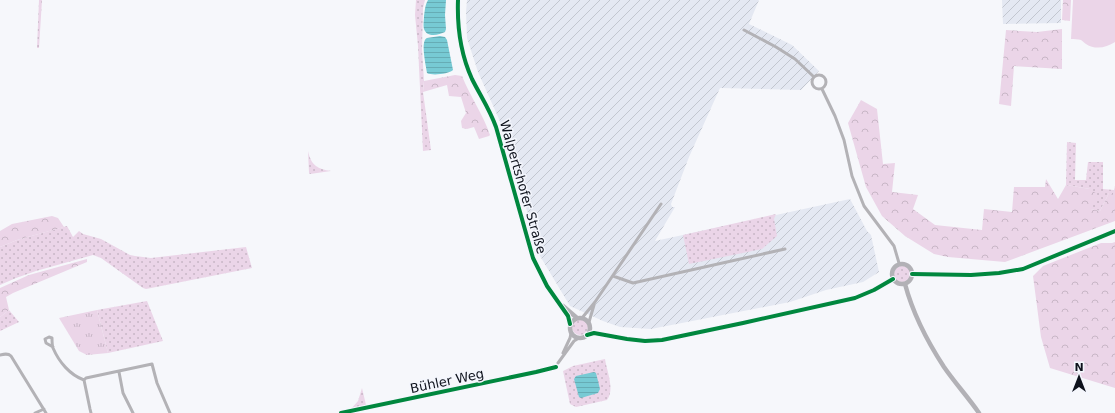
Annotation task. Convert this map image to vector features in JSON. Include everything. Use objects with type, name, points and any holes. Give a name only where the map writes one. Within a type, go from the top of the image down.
[{"type":"street","name":"Walpertshofer Straße","points":[[459,2],[460,44],[472,79],[488,108],[496,127],[533,258],[547,286],[568,316],[570,324]]},
{"type":"street","points":[[744,30],[776,47],[794,59],[814,77]]},
{"type":"street","points":[[820,75],[826,79],[826,86],[822,89],[816,89],[813,86],[812,81],[814,77],[820,75]]},
{"type":"street","points":[[822,89],[835,116],[844,140],[852,176],[864,206],[894,246],[900,263]]},
{"type":"street","points":[[561,359],[570,338],[570,324],[574,319],[580,318],[595,302],[661,204]]},
{"type":"street","points":[[912,274],[999,273],[1023,268],[1044,261],[1115,231]]},
{"type":"street","points":[[613,276],[633,283],[785,249]]},
{"type":"street","points":[[900,263],[906,264],[911,268],[912,274],[909,281],[905,284],[898,283],[893,279],[892,270],[900,263]]},
{"type":"street","points":[[558,363],[574,341],[594,333],[645,341],[662,340],[855,298],[874,290],[893,279]]},
{"type":"street","points":[[905,284],[925,337],[945,368],[980,413]]},
{"type":"street","points":[[587,335],[595,302]]},
{"type":"street","name":"Walpertshofer Straße","points":[[559,303],[580,318]]},
{"type":"street","points":[[580,318],[608,335]]},
{"type":"street","points":[[571,333],[579,338]]},
{"type":"street","points":[[53,347],[66,369],[84,380]]},
{"type":"street","points":[[0,356],[6,354],[11,356],[45,411],[35,413]]},
{"type":"street","points":[[84,380],[86,378],[152,364],[170,413]]},
{"type":"street","name":"Bühler Weg","points":[[341,413],[556,367]]},
{"type":"street","points":[[119,372],[123,393],[133,413]]},
{"type":"street","points":[[84,380],[92,413]]},
{"type":"shaded area","points":[[467,0],[759,0],[749,24],[792,45],[819,71],[801,90],[720,88],[689,157],[671,204],[672,207],[675,207],[655,241],[850,199],[867,231],[871,235],[879,272],[863,282],[826,290],[790,302],[651,329],[620,327],[570,306],[540,256],[505,135],[478,72],[467,38]]},
{"type":"shaded area","points":[[1002,0],[1061,0],[1061,23],[1003,24]]},
{"type":"green space","points":[[39,0],[42,0],[39,48],[37,48]]},
{"type":"green space","points":[[416,0],[425,0],[423,8],[422,49],[424,81],[423,92],[431,150],[423,151],[415,15]]},
{"type":"green space","points":[[1063,0],[1071,0],[1070,21],[1062,20]]},
{"type":"green space","points":[[1073,0],[1115,0],[1115,42],[1108,46],[1097,48],[1085,44],[1081,40],[1071,39]]},
{"type":"green space","points":[[1062,29],[1062,69],[1014,66],[1011,106],[999,104],[1006,30],[1037,32]]},
{"type":"green space","points":[[455,75],[462,76],[484,120],[490,135],[489,136],[479,139],[474,127],[467,129],[462,128],[461,121],[466,113],[461,97],[449,96],[447,85],[423,92],[424,81]]},
{"type":"green space","points":[[861,100],[877,109],[883,164],[895,163],[892,192],[918,195],[913,209],[935,225],[982,230],[984,209],[1012,212],[1014,187],[1045,187],[1046,179],[1058,199],[1066,185],[1090,189],[1097,194],[1091,209],[1100,211],[1109,193],[1115,193],[1115,221],[1005,262],[948,257],[934,254],[905,236],[882,216],[866,187],[848,123]]},
{"type":"green space","points":[[1067,142],[1076,143],[1075,180],[1086,180],[1088,162],[1103,162],[1103,189],[1114,190],[1115,186],[1115,193],[1109,193],[1100,211],[1090,209],[1090,189],[1066,185]]},
{"type":"green space","points":[[308,151],[315,166],[331,171],[310,174]]},
{"type":"green space","points":[[776,214],[774,219],[777,236],[762,249],[689,264],[683,235]]},
{"type":"green space","points":[[52,216],[58,218],[64,227],[17,240],[0,247],[0,231],[12,224]]},
{"type":"green space","points":[[67,226],[73,237],[79,231],[83,234],[101,239],[130,255],[151,258],[246,247],[252,268],[146,289],[101,258],[93,255],[36,271],[0,285],[0,247],[17,240]]},
{"type":"green space","points":[[1115,242],[1115,388],[1050,368],[1041,337],[1033,276],[1043,266],[1101,243]]},
{"type":"green space","points":[[87,259],[87,262],[6,297],[9,310],[0,317],[0,288],[29,275]]},
{"type":"green space","points":[[902,266],[908,268],[910,274],[908,280],[902,282],[896,280],[894,274],[896,268]]},
{"type":"green space","points":[[147,301],[163,341],[108,353],[97,310]]},
{"type":"green space","points":[[9,310],[19,322],[0,331],[0,317]]},
{"type":"green space","points":[[97,310],[108,353],[87,355],[79,351],[59,318]]},
{"type":"green space","points":[[580,319],[586,321],[588,327],[586,333],[580,335],[574,333],[572,327],[574,321]]},
{"type":"green space","points":[[605,359],[610,380],[610,391],[607,400],[576,407],[570,404],[563,371],[573,366]]},
{"type":"green space","points":[[362,388],[366,405],[365,407],[351,409],[358,401]]},
{"type":"water","points":[[428,0],[446,0],[445,32],[437,35],[430,35],[424,29],[424,16]]},
{"type":"water","points":[[440,36],[445,37],[447,40],[453,70],[444,73],[429,74],[427,73],[424,54],[425,40],[427,38]]},
{"type":"water","points":[[594,372],[596,373],[600,389],[598,393],[581,398],[579,397],[574,379],[576,376]]},
{"type":"cycle path","points":[[458,0],[458,20],[462,50],[472,79],[494,121],[533,258],[547,286],[568,316],[570,324]]},
{"type":"cycle path","points":[[912,274],[971,275],[999,273],[1023,269],[1115,231]]},
{"type":"cycle path","points":[[587,335],[594,333],[645,341],[662,340],[855,298],[874,290],[893,279]]},
{"type":"cycle path","points":[[341,413],[556,367]]}]
